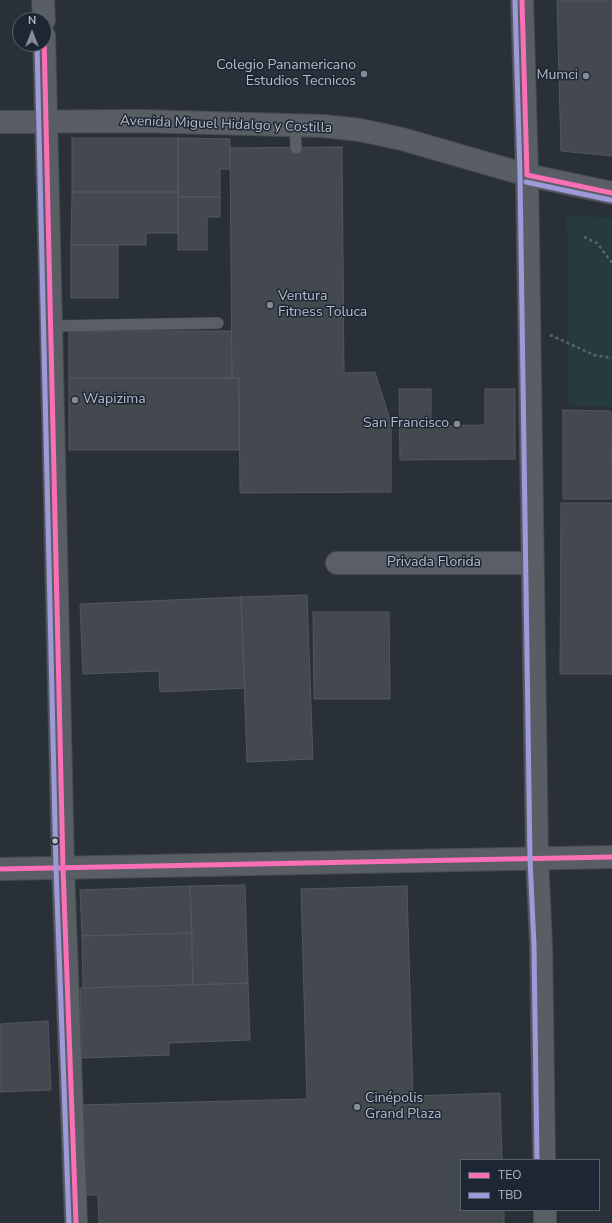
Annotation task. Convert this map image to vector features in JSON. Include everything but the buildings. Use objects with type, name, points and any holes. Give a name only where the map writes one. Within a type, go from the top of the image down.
[{"type":"main road","points":[[43,0],[44,12]]},
{"type":"main road","points":[[522,0],[527,175],[537,859],[541,945],[544,1159]]},
{"type":"main road","points":[[45,52],[52,326],[62,868],[76,1223]]},
{"type":"main road","name":"Avenida Miguel Hidalgo y Costilla","points":[[0,122],[140,121],[295,124],[360,130],[402,139],[527,175],[612,193]]},
{"type":"main road","points":[[0,869],[612,857]]},
{"type":"main road","points":[[545,1211],[545,1223]]},
{"type":"street","name":"Privada Florida","points":[[337,563],[532,563]]},
{"type":"lane","points":[[295,124],[296,148]]},
{"type":"lane","points":[[52,326],[218,323]]},
{"type":"path","points":[[584,237],[597,244],[612,263]]},
{"type":"path","points":[[529,326],[594,355],[612,358]]},
{"type":"green space","points":[[567,215],[612,218],[612,407],[568,405]]},
{"type":"transit line","name":"TBD","points":[[515,0],[520,175],[530,859],[534,945],[537,1159]]},
{"type":"transit line","name":"TEO","points":[[522,0],[527,175],[612,193]]},
{"type":"transit line","name":"TBD","points":[[37,52],[56,868],[69,1223]]},
{"type":"transit line","name":"TEO","points":[[44,52],[63,868],[76,1223]]},
{"type":"transit line","name":"TBD","points":[[526,182],[611,200]]},
{"type":"transit line","name":"TEO","points":[[0,869],[612,857]]},
{"type":"place","name":"Colegio Panamericano Estudios Tecnicos","points":[[364,74]]},
{"type":"place","name":"Mumci","points":[[586,76]]},
{"type":"place","name":"Ventura Fitness Toluca","points":[[270,305]]},
{"type":"place","name":"Wapizima","points":[[75,400]]},
{"type":"place","name":"San Francisco","points":[[457,424]]},
{"type":"place","name":"Cinépolis Grand Plaza","points":[[357,1107]]}]
